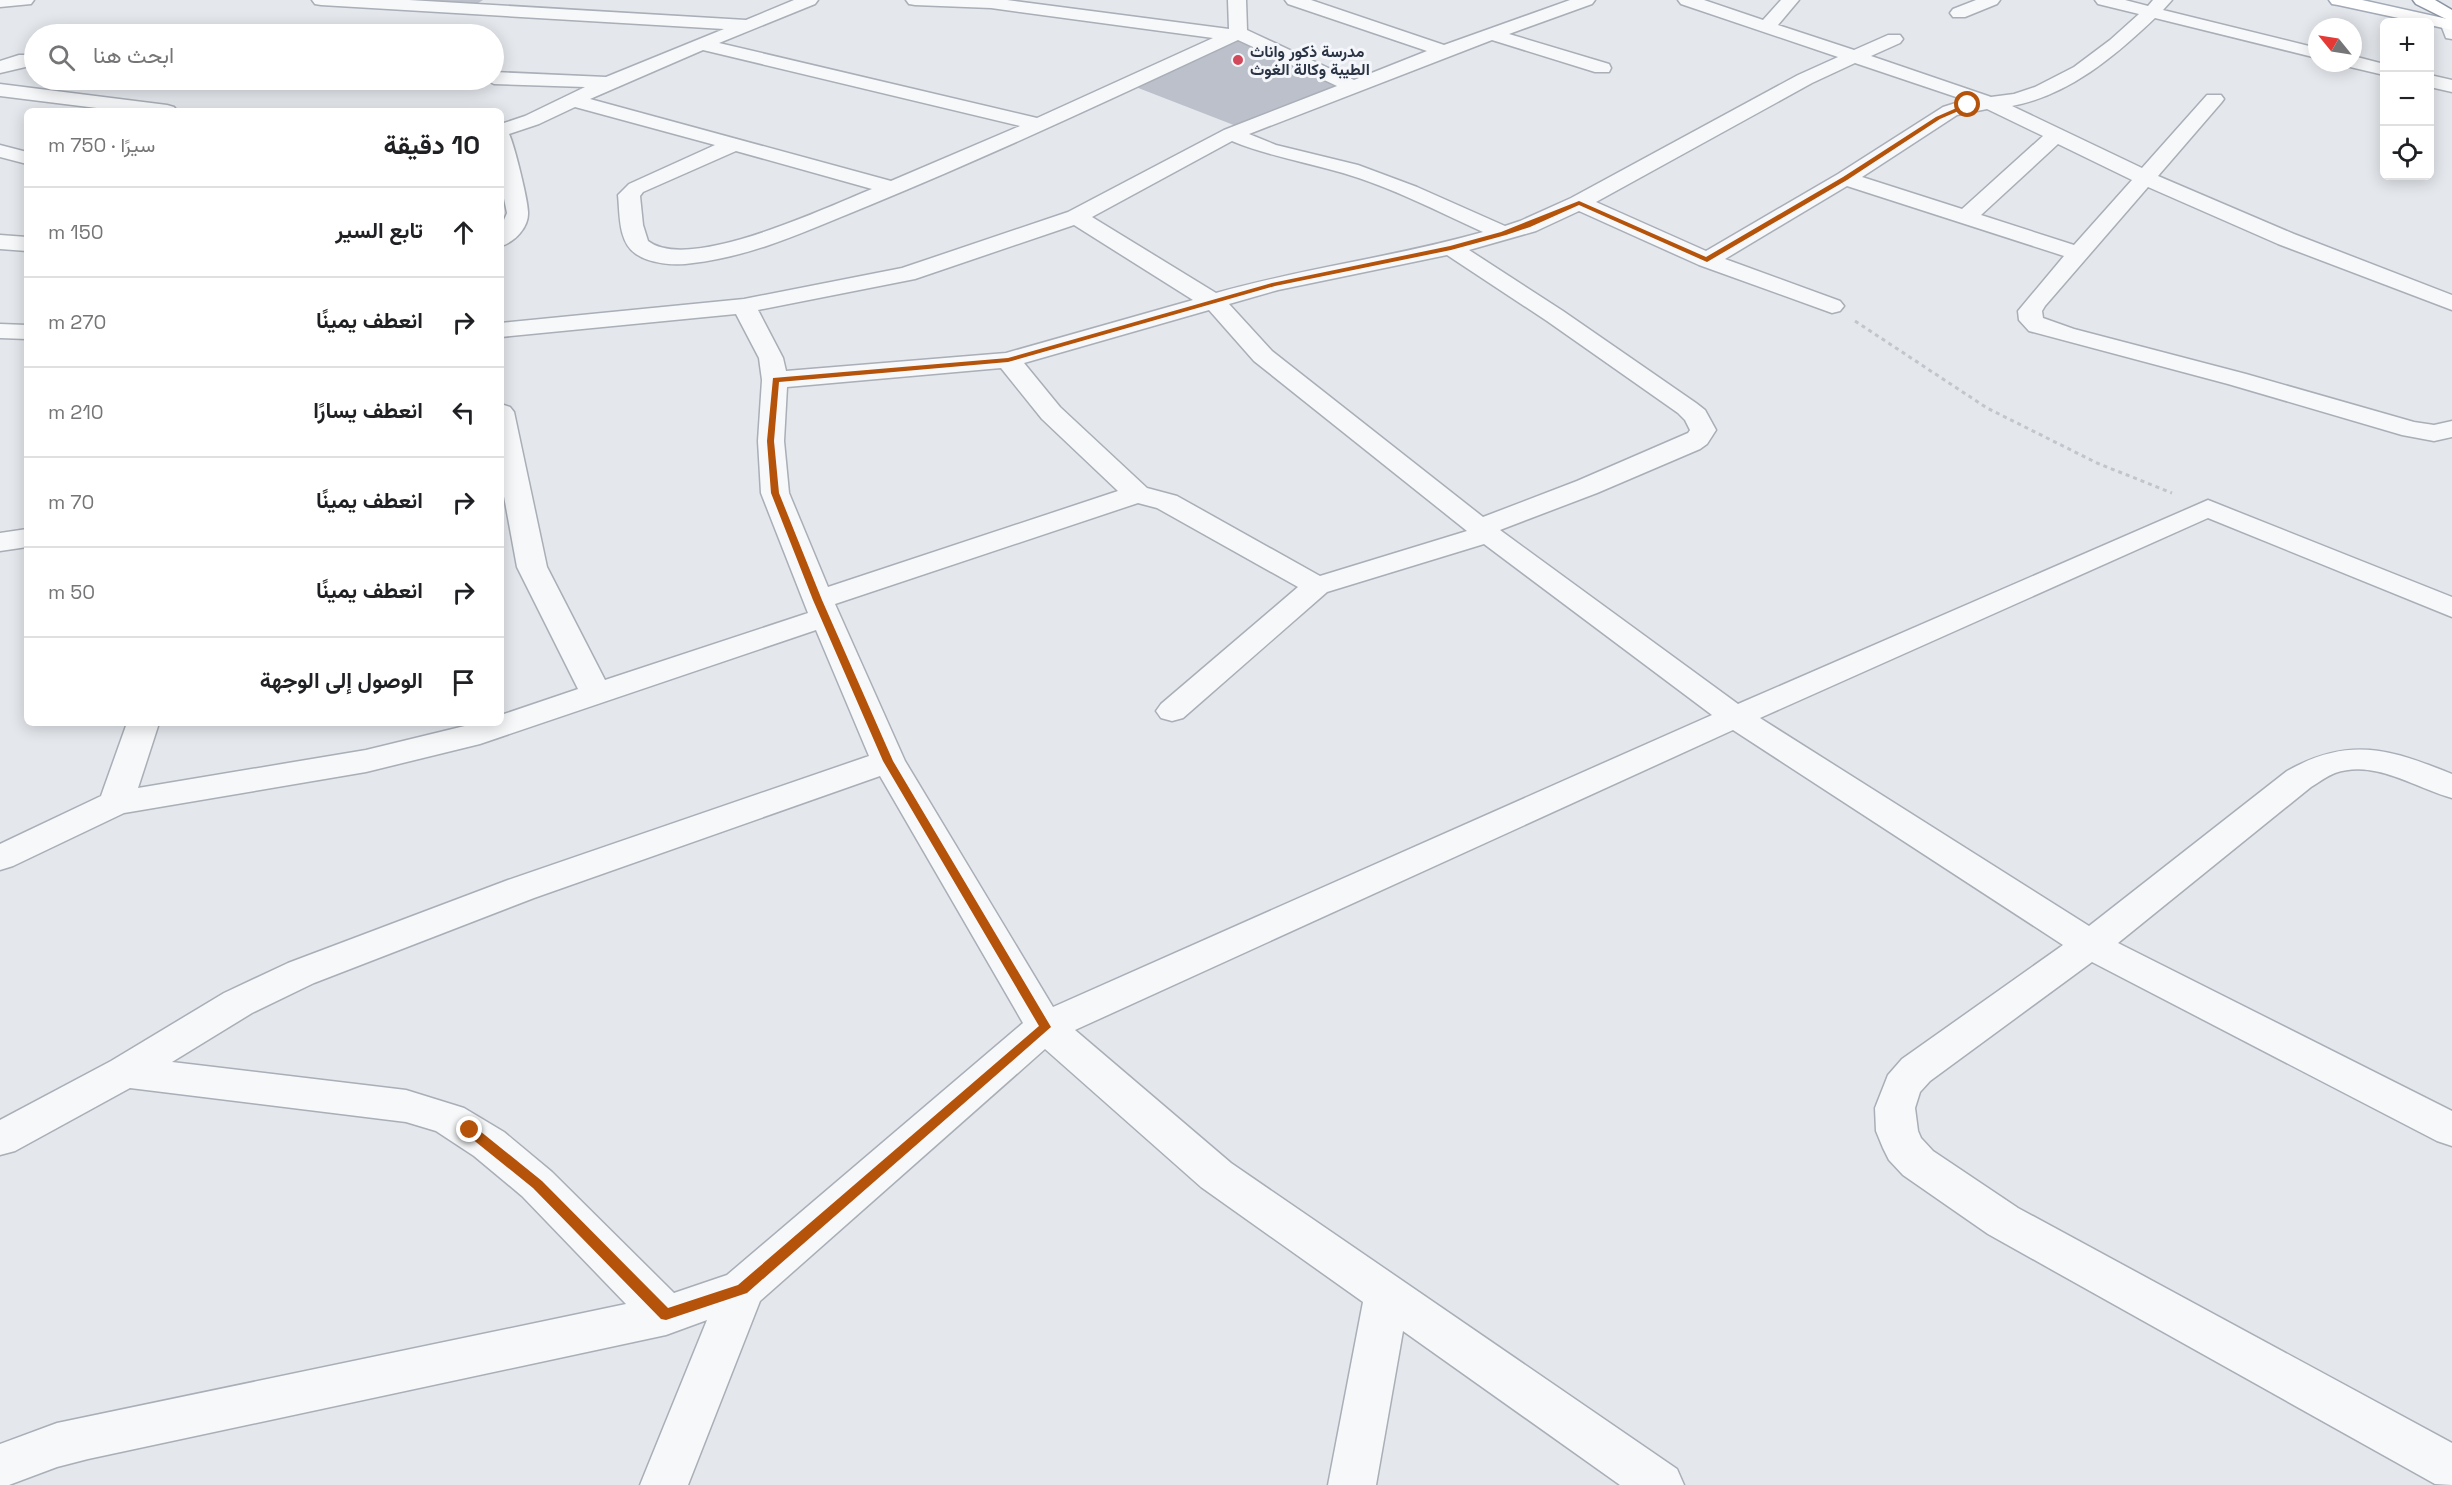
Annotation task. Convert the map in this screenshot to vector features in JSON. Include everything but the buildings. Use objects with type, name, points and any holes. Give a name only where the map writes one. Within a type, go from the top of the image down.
[{"type":"main road","points":[[2338,0],[2367,3],[2452,25]]},
{"type":"main road","points":[[2422,0],[2452,25]]},
{"type":"main road","points":[[2445,0],[2452,2]]},
{"type":"street","points":[[0,2],[25,0]]},
{"type":"street","points":[[321,0],[749,25]]},
{"type":"street","points":[[467,10],[483,0]]},
{"type":"street","points":[[504,129],[532,120],[610,82],[809,0]]},
{"type":"street","points":[[915,0],[992,2],[1235,34],[1352,86]]},
{"type":"street","points":[[1235,34],[1237,0]]},
{"type":"street","points":[[1294,0],[1444,51]]},
{"type":"street","points":[[504,330],[744,306],[907,274],[1076,217],[1231,134],[1444,51],[1586,0]]},
{"type":"street","points":[[1687,0],[1991,103],[2143,177],[2286,239],[2452,303]]},
{"type":"street","points":[[1767,27],[1790,0]]},
{"type":"street","points":[[1959,13],[1991,0]]},
{"type":"street","points":[[2104,0],[2157,6],[2308,50]]},
{"type":"street","points":[[1707,260],[1845,178],[1950,111],[1968,105],[2031,95],[2067,78],[2097,58],[2157,6]]},
{"type":"street","points":[[735,144],[636,188],[629,195],[635,237],[642,248],[656,254],[675,257],[698,256],[776,234],[894,188],[1041,125],[1235,34]]},
{"type":"street","points":[[1491,34],[1602,68]]},
{"type":"street","points":[[775,380],[1008,360],[1215,303],[1274,284],[1451,248],[1528,226],[1579,203],[1805,79],[1894,39]]},
{"type":"street","points":[[699,44],[1041,125]]},
{"type":"street","points":[[0,67],[24,61]]},
{"type":"street","points":[[2362,64],[2380,69]]},
{"type":"street","points":[[504,78],[610,82]]},
{"type":"street","points":[[2434,82],[2452,86]]},
{"type":"street","points":[[0,90],[143,108]]},
{"type":"street","points":[[2214,99],[2077,253],[2030,311],[2031,320],[2038,326],[2237,379],[2411,429],[2434,433],[2452,429]]},
{"type":"street","points":[[572,100],[894,188]]},
{"type":"street","points":[[1231,134],[1269,149],[1351,169],[1410,191],[1503,233]]},
{"type":"street","points":[[1965,218],[2056,134]]},
{"type":"street","points":[[504,150],[518,213],[510,232],[504,237]]},
{"type":"street","points":[[0,151],[24,157]]},
{"type":"street","points":[[1845,178],[2077,253]]},
{"type":"street","points":[[1579,203],[1707,260],[1832,306]]},
{"type":"street","points":[[1076,217],[1215,303],[1263,356],[1483,531],[1735,717],[2090,945],[2452,1130]]},
{"type":"street","points":[[1172,711],[1317,586],[1483,531],[1691,443],[1703,430],[1696,416],[1687,408],[1556,316],[1451,248]]},
{"type":"street","points":[[744,306],[771,358],[775,380],[771,441],[775,493],[821,608],[888,761],[1045,1027],[1216,1175],[1660,1485]]},
{"type":"street","points":[[0,331],[24,332]]},
{"type":"street","points":[[1008,360],[1051,414],[1137,494],[1167,502],[1317,586]]},
{"type":"street","points":[[504,437],[532,567],[596,693]]},
{"type":"street","points":[[504,725],[1137,494]]},
{"type":"street","points":[[0,1466],[57,1445],[88,1437],[666,1315],[742,1289],[1045,1027],[1735,717],[2208,508],[2452,608]]},
{"type":"street","points":[[0,542],[24,538]]},
{"type":"street","points":[[116,803],[142,726]]},
{"type":"street","points":[[0,858],[116,803],[406,753],[500,726]]},
{"type":"street","points":[[2452,787],[2411,770],[2378,761],[2353,759],[2326,764],[2299,778],[2090,945],[1916,1070],[1902,1086],[1895,1108],[1897,1131],[1904,1148],[1918,1163],[2003,1221],[2452,1468]]},
{"type":"street","points":[[0,1138],[125,1072],[230,1008],[301,973],[522,889],[888,761]]},
{"type":"street","points":[[125,1072],[406,1106],[449,1119],[470,1130],[537,1184],[666,1315]]},
{"type":"street","points":[[664,1485],[742,1289]]},
{"type":"street","points":[[1352,1485],[1386,1293]]},
{"type":"path","points":[[1832,306],[1987,408],[2097,463],[2208,508]]},
{"type":"place","name":"مدرسة ذكور واناث الطيبة وكالة الغوث","points":[[1238,60]]},
{"type":"route","points":[[470,1130],[537,1184],[666,1315],[742,1289],[1045,1027],[888,761],[818,600],[775,493],[771,441],[775,380],[1008,360],[1215,303],[1274,284],[1451,248],[1528,226],[1579,203],[1707,260],[1845,178],[1938,118],[1968,105]]}]
